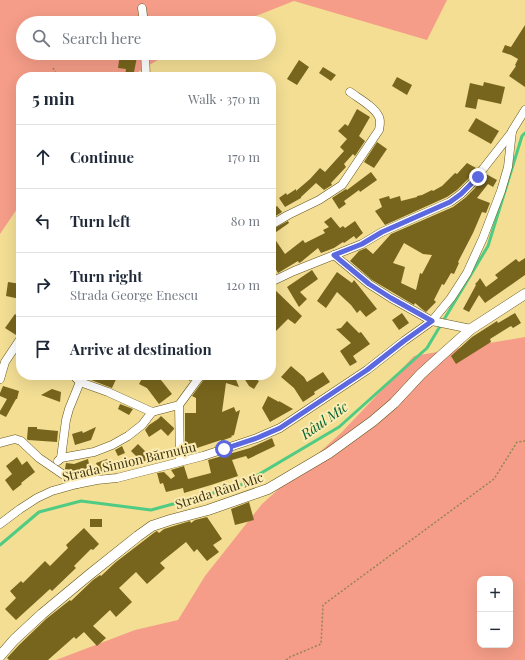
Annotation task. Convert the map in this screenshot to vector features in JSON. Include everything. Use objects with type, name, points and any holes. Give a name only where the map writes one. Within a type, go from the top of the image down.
[{"type":"street","points":[[142,8],[143,16]]},
{"type":"street","points":[[145,60],[146,72]]},
{"type":"street","points":[[276,222],[319,200],[342,185],[379,130],[379,116],[375,110],[350,92]]},
{"type":"street","name":"Strada Simion Bărnuțiu","points":[[0,524],[37,498],[52,491],[97,480],[117,478],[224,449],[257,438],[280,428],[367,370],[404,341],[435,322],[467,273],[483,238],[501,192],[508,167],[512,131],[525,110]]},
{"type":"street","points":[[276,280],[362,244],[382,232],[450,202],[472,184],[512,131]]},
{"type":"street","points":[[334,255],[369,284],[435,322],[471,329]]},
{"type":"street","name":"Strada Râul Mic","points":[[0,656],[14,640],[42,614],[121,549],[152,526],[208,510],[268,489],[329,453],[373,421],[471,329],[525,294]]},
{"type":"street","points":[[0,379],[5,362],[16,346]]},
{"type":"street","points":[[180,461],[179,405],[197,380]]},
{"type":"street","points":[[52,468],[61,458],[66,420],[80,382],[116,395],[152,412]]},
{"type":"street","points":[[61,458],[94,452],[112,445],[128,436],[142,425],[152,412],[179,405]]},
{"type":"street","points":[[0,443],[15,439],[21,441],[52,468],[77,484]]},
{"type":"path","points":[[53,68],[55,72]]},
{"type":"path","points":[[286,660],[321,644],[323,605],[494,479],[517,442],[525,441]]},
{"type":"shaded area","points":[[0,0],[447,0],[427,40],[294,1],[256,16],[16,16],[16,60],[158,60],[138,72],[16,72],[16,210],[0,234]]},
{"type":"shaded area","points":[[525,337],[525,660],[56,660],[135,630],[178,620],[205,576],[262,504],[342,432],[414,356]]},
{"type":"building","points":[[525,25],[525,87],[509,76],[516,66],[515,65],[518,59],[502,52],[505,45],[511,47]]},
{"type":"building","points":[[119,60],[136,60],[134,72],[126,72],[126,69],[118,68]]},
{"type":"building","points":[[299,60],[309,67],[297,85],[287,79]]},
{"type":"building","points":[[323,67],[336,75],[331,81],[319,73]]},
{"type":"building","points":[[397,77],[412,85],[407,95],[392,86]]},
{"type":"building","points":[[484,82],[505,87],[501,104],[478,99],[476,109],[465,107],[470,83],[483,86]]},
{"type":"building","points":[[357,109],[370,117],[359,136],[365,141],[355,156],[353,154],[344,164],[346,167],[331,183],[332,185],[324,190],[316,183],[301,198],[285,207],[279,198],[296,189],[296,191],[320,168],[325,172],[344,151],[340,147],[347,139],[338,131],[345,124],[348,126]]},
{"type":"building","points":[[476,118],[499,131],[491,144],[468,131]]},
{"type":"building","points":[[377,142],[387,149],[374,168],[364,162]]},
{"type":"building","points":[[467,163],[476,168],[457,190],[447,197],[385,225],[375,211],[382,207],[379,199],[389,196],[390,199],[400,196],[401,201],[417,197],[432,190],[433,191],[442,186],[455,173],[457,174]]},
{"type":"building","points":[[371,172],[377,180],[360,192],[359,190],[344,201],[346,204],[339,209],[332,198],[346,189],[347,190]]},
{"type":"building","points":[[486,174],[497,180],[493,187],[488,184],[477,198],[490,203],[486,213],[482,212],[458,262],[459,263],[454,274],[451,273],[444,285],[442,284],[434,300],[436,302],[426,312],[415,303],[414,305],[372,280],[350,261],[359,251],[366,248],[373,254],[391,234],[453,207],[476,187]],"holes":[[[404,243],[423,254],[432,255],[422,274],[420,273],[416,290],[401,283],[405,267],[393,263]]]},
{"type":"building","points":[[276,207],[282,212],[276,216]]},
{"type":"building","points":[[331,217],[340,228],[343,226],[345,228],[355,221],[363,233],[356,239],[354,236],[344,243],[343,242],[334,248],[321,253],[318,248],[301,262],[299,263],[298,261],[278,273],[276,270],[276,241],[285,254],[303,240],[305,243],[325,233],[323,230],[329,227],[324,222]]},
{"type":"building","points":[[288,221],[289,223],[276,232],[276,227]]},
{"type":"building","points":[[525,258],[525,275],[485,303],[479,295],[469,312],[463,309],[476,285],[475,284],[480,278],[486,287],[498,278],[495,275],[516,259],[519,262]]},
{"type":"building","points":[[312,270],[318,279],[300,292],[307,299],[299,307],[287,287]]},
{"type":"building","points":[[337,272],[352,283],[354,280],[377,309],[366,317],[360,310],[357,313],[337,292],[326,308],[317,301]]},
{"type":"building","points":[[8,282],[16,283],[16,298],[6,296]]},
{"type":"building","points":[[276,291],[302,316],[295,324],[288,319],[276,331]]},
{"type":"building","points":[[402,313],[409,323],[399,330],[392,320]]},
{"type":"building","points":[[515,313],[521,323],[513,328],[511,326],[490,339],[491,342],[456,364],[451,356],[472,337],[497,321],[498,323]]},
{"type":"building","points":[[15,314],[16,315],[16,335],[5,328]]},
{"type":"building","points":[[347,321],[359,333],[361,332],[370,344],[353,356],[357,362],[350,366],[340,351],[351,343],[336,329],[341,328]]},
{"type":"building","points":[[291,366],[304,377],[307,382],[323,372],[330,382],[314,392],[315,394],[303,402],[294,388],[281,377]]},
{"type":"building","points":[[91,380],[116,380],[112,388]]},
{"type":"building","points":[[141,380],[161,380],[172,394],[159,404],[147,388],[139,384]]},
{"type":"building","points":[[204,380],[236,380],[239,387],[226,383],[222,412],[234,407],[236,412],[240,410],[234,435],[221,441],[185,452],[185,413],[196,413],[196,398],[192,396]]},
{"type":"building","points":[[245,380],[259,381],[254,389],[249,386]]},
{"type":"building","points":[[3,386],[19,391],[17,399],[6,417],[0,414],[0,411],[7,399],[0,396]]},
{"type":"building","points":[[52,389],[61,392],[60,402],[41,395]]},
{"type":"building","points":[[268,396],[293,409],[270,422],[262,408]]},
{"type":"building","points":[[120,404],[133,409],[129,415],[118,409]]},
{"type":"building","points":[[161,416],[174,429],[168,436],[161,429],[149,437],[145,430]]},
{"type":"building","points":[[28,427],[58,431],[57,442],[28,440]]},
{"type":"building","points":[[96,427],[91,440],[75,445],[72,434],[82,431],[83,433]]},
{"type":"building","points":[[272,438],[275,446],[248,459],[246,456],[232,460],[238,476],[184,493],[183,488],[166,492],[163,483],[160,484],[157,473],[164,472],[171,479],[175,476],[171,470],[184,466],[188,479],[211,473],[208,460],[250,448]]},
{"type":"building","points":[[138,444],[150,456],[143,463],[131,451]]},
{"type":"building","points":[[122,446],[125,453],[118,456],[115,450]]},
{"type":"building","points":[[17,457],[22,465],[27,461],[35,472],[13,491],[5,480],[12,474],[6,466]]},
{"type":"building","points":[[88,459],[90,469],[77,473],[76,476],[65,469],[66,463],[74,464]]},
{"type":"building","points":[[107,459],[112,469],[101,474],[96,463]]},
{"type":"building","points":[[249,502],[254,520],[235,525],[231,509]]},
{"type":"building","points":[[207,517],[222,539],[213,545],[219,552],[207,561],[197,549],[194,552],[186,542],[160,563],[165,568],[147,584],[136,572],[119,588],[132,602],[116,617],[110,610],[93,626],[106,638],[97,646],[84,632],[76,639],[74,637],[48,660],[9,660],[7,658],[46,619],[70,600],[71,601],[93,580],[100,575],[101,576],[116,562],[155,532],[157,531],[159,533],[164,529],[190,521],[191,523],[195,520]]},
{"type":"building","points":[[90,519],[102,519],[102,527],[90,527]]},
{"type":"building","points":[[84,528],[99,544],[93,550],[91,549],[74,566],[76,568],[52,591],[50,589],[16,620],[5,609],[16,598],[10,591],[21,581],[23,583],[45,561],[50,566],[68,548],[66,545]]},
{"type":"waterway","name":"Râul Mic","points":[[0,545],[39,512],[81,501],[151,510],[239,486],[339,427],[427,348],[488,246],[522,136],[525,133]]},
{"type":"route","points":[[224,449],[257,438],[280,428],[367,370],[432,321],[369,284],[354,270],[334,255],[362,244],[382,232],[450,202],[461,194],[478,177]]}]
